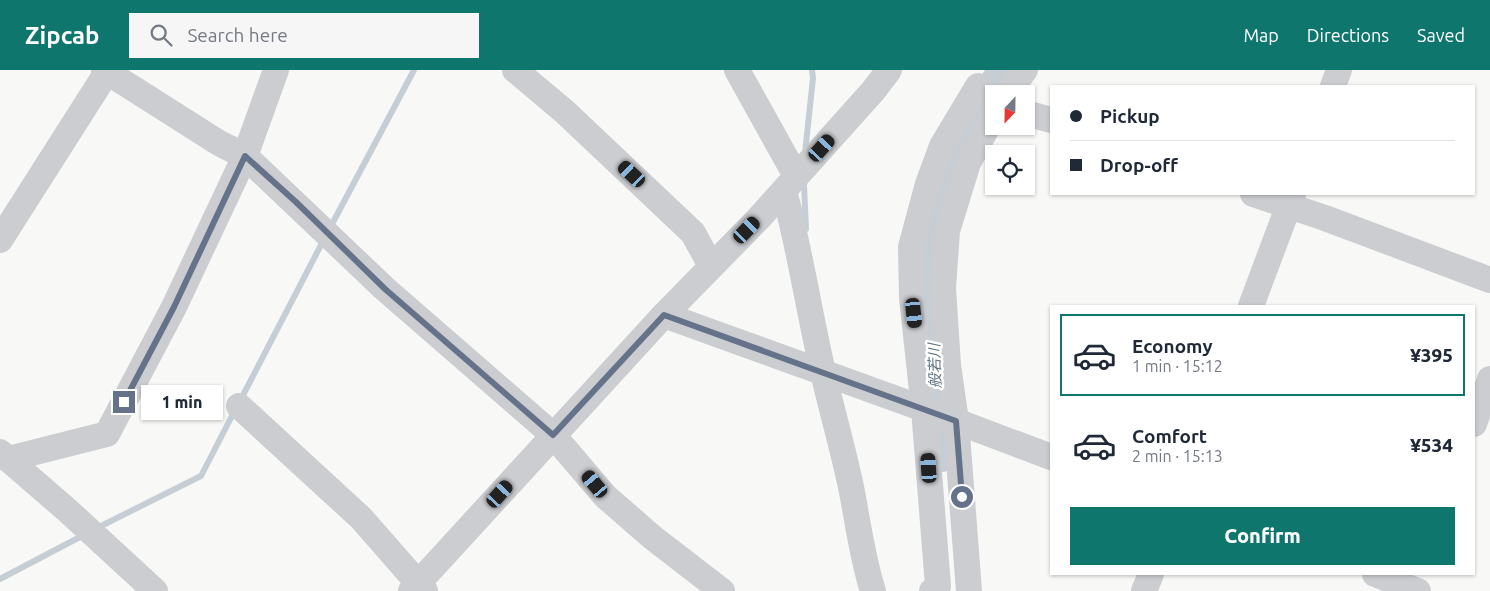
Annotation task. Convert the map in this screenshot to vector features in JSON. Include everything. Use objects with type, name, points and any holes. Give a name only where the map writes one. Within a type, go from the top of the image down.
[{"type":"street","points":[[4,456],[107,434],[174,307],[245,156],[276,70]]},
{"type":"street","points":[[514,70],[565,112],[693,233],[711,266]]},
{"type":"street","points":[[737,70],[790,183],[801,269],[850,486],[866,571],[872,591]]},
{"type":"street","points":[[239,406],[361,518],[418,588],[553,435],[790,183],[873,91],[889,70]]},
{"type":"street","points":[[1014,85],[1025,70]]},
{"type":"street","points":[[1333,85],[1339,70]]},
{"type":"street","points":[[0,240],[105,71],[218,142],[245,156],[296,202],[385,289],[553,435],[605,496],[652,537],[722,591]]},
{"type":"street","points":[[970,591],[939,415],[912,298],[912,247],[928,184],[942,146],[979,86]]},
{"type":"street","points":[[1035,116],[1050,120]]},
{"type":"street","points":[[932,591],[938,586],[939,415],[948,365],[943,288],[947,231],[968,163],[985,132]]},
{"type":"street","points":[[1259,195],[1291,200],[1490,280]]},
{"type":"street","points":[[1251,305],[1291,200]]},
{"type":"street","points":[[664,315],[1050,457]]},
{"type":"street","points":[[1475,421],[1490,379]]},
{"type":"street","points":[[4,456],[67,510],[155,591]]},
{"type":"street","points":[[1144,591],[1151,575]]},
{"type":"street","points":[[1378,575],[1417,585]]},
{"type":"waterway","points":[[331,226],[414,70]]},
{"type":"waterway","points":[[805,153],[813,78],[812,70]]},
{"type":"waterway","name":"般若川","points":[[939,453],[930,271],[936,222],[948,179],[966,137],[988,93],[994,91],[1009,70]]},
{"type":"waterway","points":[[804,185],[806,229]]},
{"type":"waterway","points":[[240,401],[321,245]]},
{"type":"waterway","points":[[95,529],[201,476],[235,410]]},
{"type":"waterway","points":[[0,579],[80,537]]},
{"type":"route","points":[[124,402],[174,307],[245,156],[296,202],[385,289],[553,435],[664,315],[956,421],[962,497]]}]
